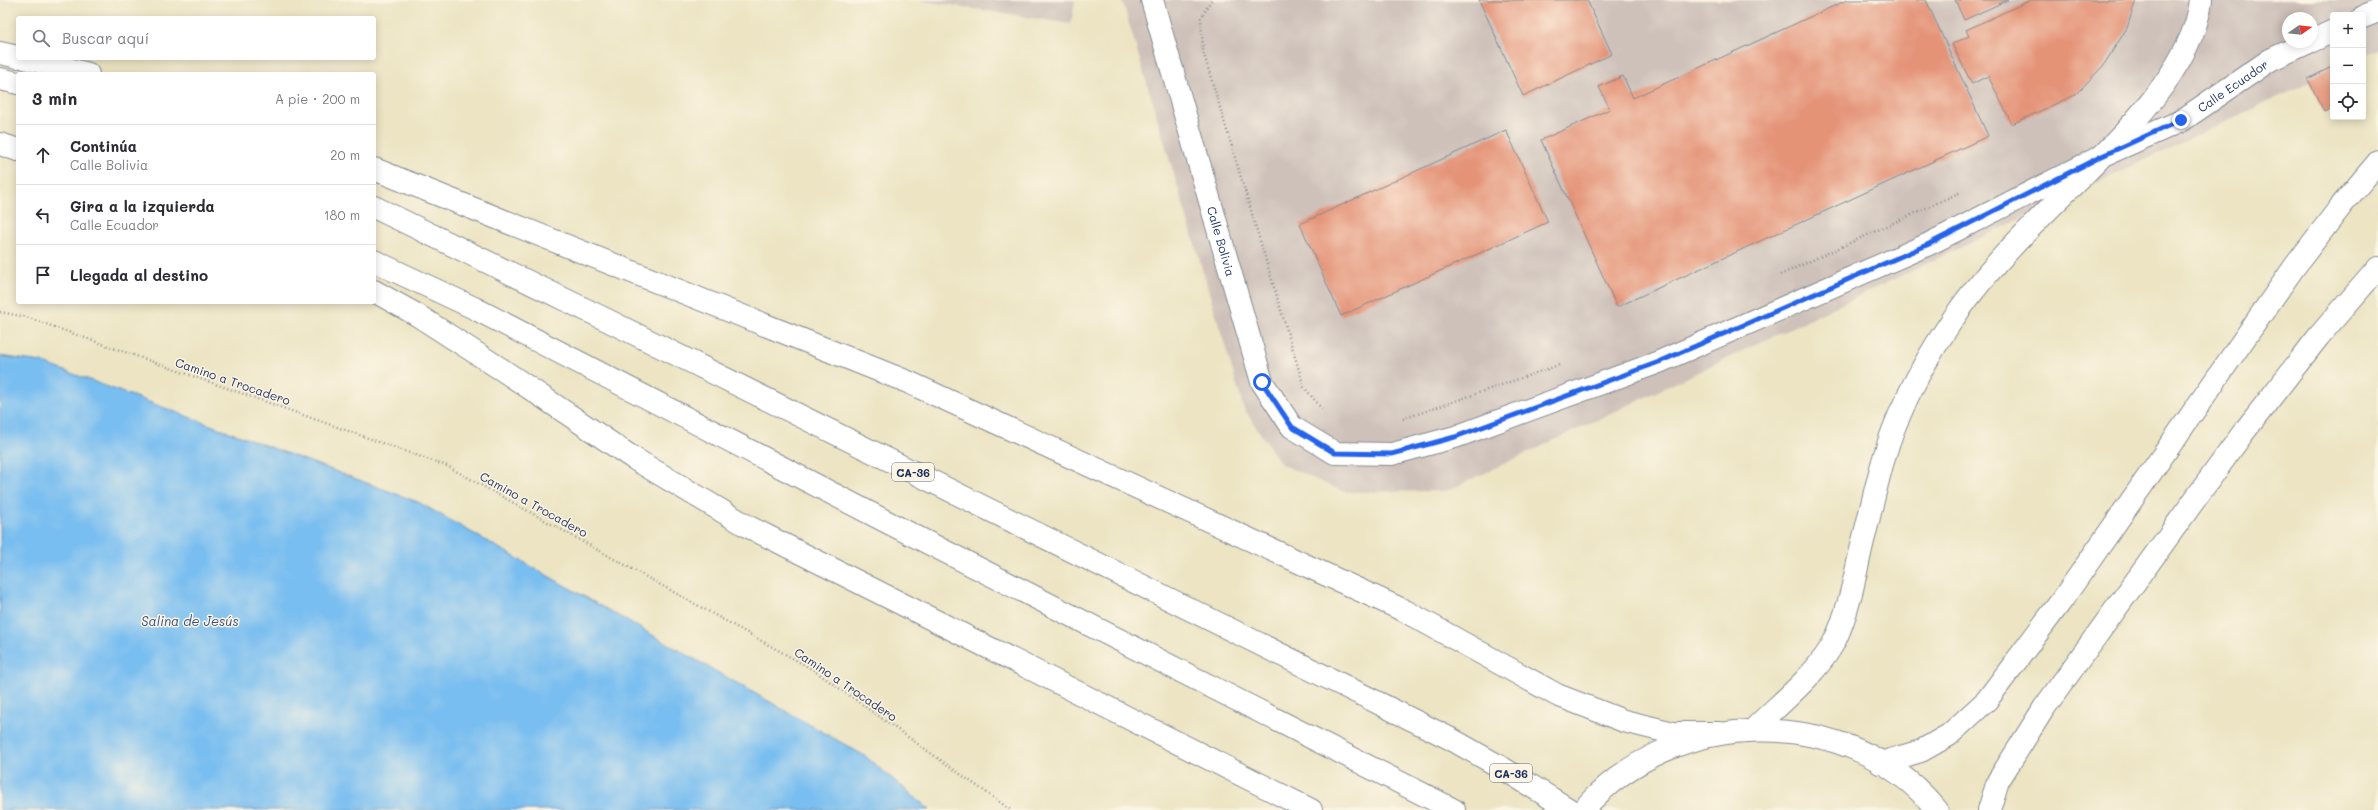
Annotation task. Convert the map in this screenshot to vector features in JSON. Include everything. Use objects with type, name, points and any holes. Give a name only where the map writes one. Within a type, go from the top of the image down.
[{"type":"main road","name":"Calle Bolivia","points":[[1152,0],[1262,382],[1292,427],[1335,453]]},
{"type":"main road","points":[[1754,729],[1812,672],[1835,640],[1851,598],[1862,546],[1895,425],[1916,378],[1954,318],[1987,275],[2033,224],[2102,156],[2156,94],[2188,48],[2199,17],[2201,0]]},
{"type":"main road","points":[[2366,16],[2378,11]]},
{"type":"main road","name":"Calle Ecuador","points":[[2318,38],[2330,32]]},
{"type":"main road","name":"Calle Ecuador","points":[[1335,453],[1392,454],[1455,437],[1659,362],[1929,244],[2102,156],[2181,120],[2270,60],[2296,48]]},
{"type":"main road","points":[[0,53],[16,57]]},
{"type":"main road","points":[[33,60],[80,72]]},
{"type":"main road","points":[[0,79],[16,83]]},
{"type":"main road","points":[[0,130],[16,134]]},
{"type":"main road","points":[[0,144],[16,149]]},
{"type":"main road","points":[[1880,762],[1921,751],[1949,734],[1987,700],[2062,600],[2295,266],[2341,206],[2378,162]]},
{"type":"main road","points":[[376,170],[908,382],[1405,611],[1557,695],[1624,721],[1673,733],[1719,733],[1754,729],[1776,730],[1819,737],[1861,752],[1880,762],[1909,782],[1937,810]]},
{"type":"main road","name":"CA-36","points":[[376,208],[1451,740],[1504,769],[1570,810]]},
{"type":"main road","points":[[376,262],[474,308],[889,523],[1454,810]]},
{"type":"main road","points":[[1988,810],[1998,781],[2044,708],[2243,434],[2319,336],[2378,268]]},
{"type":"main road","points":[[376,292],[417,315],[504,371],[633,458],[747,526],[1311,810]]},
{"type":"main road","points":[[1583,810],[1613,781],[1637,764],[1663,750],[1691,740],[1719,733]]},
{"type":"path","points":[[1211,0],[1201,18],[1203,51],[1304,387],[1325,413]]},
{"type":"path","points":[[1778,276],[1966,190]]},
{"type":"path","name":"Camino a Trocadero","points":[[0,312],[26,317],[447,466],[812,669],[1011,810]]},
{"type":"path","points":[[1402,419],[1566,363]]},
{"type":"shaded area","points":[[917,0],[1075,0],[1071,24]]},
{"type":"shaded area","points":[[1122,0],[2378,0],[2378,50],[2366,56],[2366,12],[2330,12],[2330,72],[1447,491],[1344,492],[1281,464],[1244,409]]},
{"type":"water","name":"Salina de Jesús","points":[[0,356],[41,362],[418,502],[865,756],[930,810],[0,810]]},
{"type":"building","points":[[1479,0],[1587,0],[1612,54],[1523,96]]},
{"type":"building","points":[[1847,0],[1926,0],[1988,136],[1617,307],[1541,140],[1610,109],[1599,87],[1623,76],[1633,98]]},
{"type":"building","points":[[1955,0],[2008,0],[1964,20]]},
{"type":"building","points":[[2031,0],[2136,0],[2127,28],[2103,66],[2075,95],[2012,124],[1988,76],[1972,84],[1952,44],[1969,36],[1966,30]]},
{"type":"building","points":[[2330,68],[2330,109],[2324,112],[2308,79]]},
{"type":"building","points":[[1506,130],[1548,222],[1341,316],[1300,224]]},
{"type":"route","points":[[1262,382],[1292,427],[1335,453],[1392,454],[1455,437],[1659,362],[1929,244],[2102,156],[2181,120]]}]
